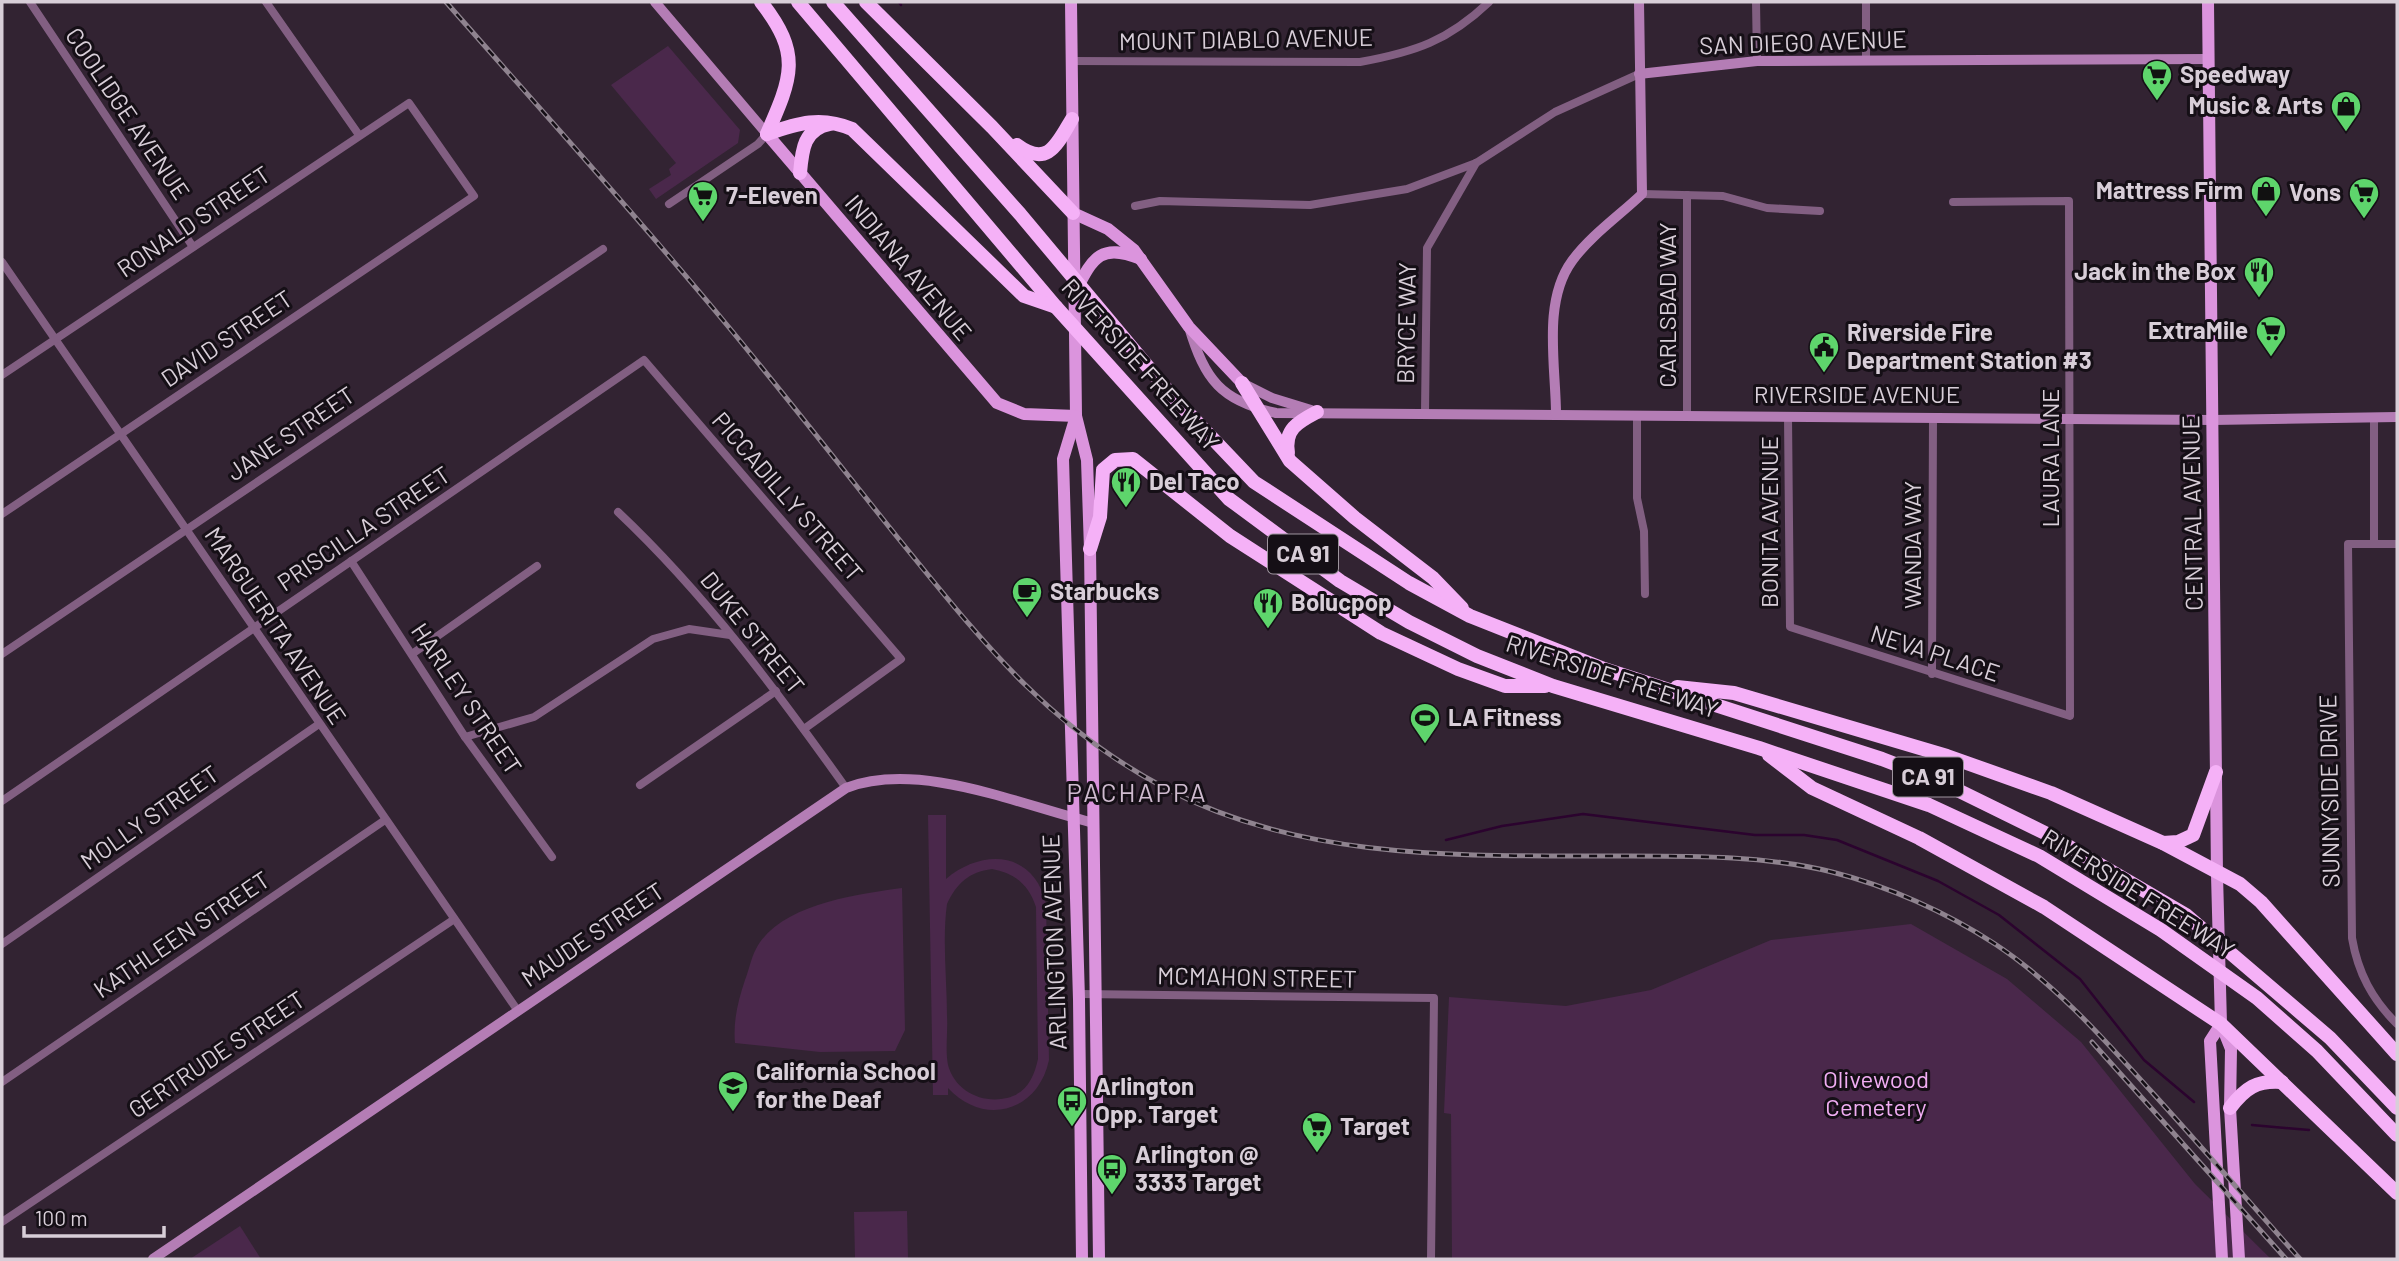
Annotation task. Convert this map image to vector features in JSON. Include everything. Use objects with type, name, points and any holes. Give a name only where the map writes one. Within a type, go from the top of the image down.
[{"type":"highway","points":[[761,2],[783,36],[791,61],[782,100],[767,134]]},
{"type":"highway","name":"RIVERSIDE FREEWAY","points":[[798,2],[886,102],[1056,307],[1229,499],[1340,581],[1420,628],[1477,656],[1553,687],[1759,748],[1929,805],[2039,856],[2161,930],[2257,998],[2317,1051],[2397,1135]]},
{"type":"highway","name":"RIVERSIDE FREEWAY","points":[[833,2],[1102,309],[1174,398],[1254,482],[1378,564],[1470,616],[1650,685],[1882,759],[1939,781],[2049,835],[2186,915],[2330,1038],[2397,1108]]},
{"type":"highway","points":[[866,2],[992,127],[1073,213]]},
{"type":"highway","points":[[992,127],[1030,154],[1037,155],[1054,148],[1072,119]]},
{"type":"highway","points":[[767,134],[799,122],[837,123],[852,129],[1024,296],[1056,307]]},
{"type":"highway","points":[[800,173],[807,137],[816,127],[837,123]]},
{"type":"highway","points":[[1242,383],[1290,461],[1355,518],[1433,578],[1470,616]]},
{"type":"highway","points":[[1290,461],[1286,441],[1290,430],[1317,412]]},
{"type":"highway","points":[[1090,549],[1100,517],[1103,470],[1115,460],[1133,459],[1230,536],[1381,633],[1458,669],[1505,686],[1553,687]]},
{"type":"highway","points":[[1650,685],[1734,693],[1947,756],[2051,793],[2163,843],[2240,884],[2261,902],[2397,1054]]},
{"type":"highway","points":[[1759,748],[1812,788],[1919,838],[2044,907],[2221,1024],[2397,1193]]},
{"type":"highway","points":[[2163,843],[2178,842],[2193,835],[2216,772]]},
{"type":"highway","points":[[2230,1108],[2242,1092],[2264,1080],[2282,1082]]},
{"type":"main road","name":"ARLINGTON AVENUE","points":[[1071,2],[1076,415],[1087,460],[1090,549],[1099,1259]]},
{"type":"main road","name":"CENTRAL AVENUE","points":[[2208,2],[2217,874],[2221,1024],[2231,1049],[2230,1108],[2239,1259]]},
{"type":"main road","name":"INDIANA AVENUE","points":[[767,134],[998,403],[1024,414],[1076,415]]},
{"type":"main road","name":"RIVERSIDE AVENUE","points":[[1073,213],[1120,236],[1141,260],[1189,327],[1242,383]]},
{"type":"main road","points":[[1074,294],[1087,268],[1098,256],[1111,251],[1141,260]]},
{"type":"main road","name":"ARLINGTON AVENUE","points":[[1076,415],[1063,459],[1079,994],[1082,1259]]},
{"type":"main road","name":"CENTRAL AVENUE","points":[[2221,1024],[2210,1041],[2222,1259]]},
{"type":"street","name":"COOLIDGE AVENUE","points":[[30,2],[193,247]]},
{"type":"street","points":[[266,2],[359,135]]},
{"type":"street","name":"INDIANA AVENUE","points":[[655,2],[767,134]]},
{"type":"street","name":"MOUNT DIABLO AVENUE","points":[[1071,61],[1360,62],[1402,54],[1438,42],[1489,2]]},
{"type":"street","points":[[1639,2],[1642,194]]},
{"type":"street","points":[[1756,2],[1758,61]]},
{"type":"street","points":[[1866,2],[1866,60]]},
{"type":"street","name":"SAN DIEGO AVENUE","points":[[1135,206],[1160,201],[1310,205],[1407,189],[1476,163],[1555,112],[1639,74],[1758,61],[2208,59]]},
{"type":"street","name":"RONALD STREET","points":[[2,375],[410,103],[474,196]]},
{"type":"street","points":[[668,204],[755,146],[767,134]]},
{"type":"street","name":"BRYCE WAY","points":[[1425,413],[1427,248],[1476,163]]},
{"type":"street","points":[[1556,414],[1555,307],[1560,282],[1572,260],[1642,194],[1723,196],[1767,208],[1820,211]]},
{"type":"street","name":"CARLSBAD WAY","points":[[1687,195],[1687,415]]},
{"type":"street","name":"DAVID STREET","points":[[2,514],[474,196]]},
{"type":"street","name":"LAURA LANE","points":[[1953,202],[2069,201],[2070,716]]},
{"type":"street","name":"JANE STREET","points":[[2,654],[184,528],[603,248]]},
{"type":"street","name":"MARGUERITA AVENUE","points":[[2,262],[518,1011]]},
{"type":"street","name":"RIVERSIDE AVENUE","points":[[1189,327],[1203,366],[1218,388],[1233,400],[1260,409],[1297,414],[1317,412],[2213,420],[2397,417]]},
{"type":"street","name":"PRISCILLA STREET","points":[[2,801],[645,360]]},
{"type":"street","name":"PICCADILLY STREET","points":[[645,360],[901,659],[804,729]]},
{"type":"street","name":"RIVERSIDE AVENUE","points":[[1242,383],[1272,398],[1317,412]]},
{"type":"street","name":"CARLSBAD WAY","points":[[1636,416],[1637,498],[1644,531],[1645,594]]},
{"type":"street","name":"BONITA AVENUE","points":[[1788,416],[1790,626]]},
{"type":"street","name":"WANDA WAY","points":[[1932,674],[1933,417]]},
{"type":"street","points":[[2374,417],[2374,544],[2397,544]]},
{"type":"street","name":"DUKE STREET","points":[[618,512],[664,555],[776,691],[846,788]]},
{"type":"street","name":"SUNNYSIDE DRIVE","points":[[2374,544],[2348,544],[2352,938],[2359,967],[2371,994],[2397,1024]]},
{"type":"street","name":"HARLEY STREET","points":[[351,561],[466,737],[552,857]]},
{"type":"street","points":[[412,654],[537,566]]},
{"type":"street","name":"NEVA PLACE","points":[[1790,626],[1932,674],[2070,716]]},
{"type":"street","points":[[466,737],[534,717],[653,639],[689,629],[730,635]]},
{"type":"street","points":[[640,785],[776,691]]},
{"type":"street","name":"MOLLY STREET","points":[[2,944],[319,724]]},
{"type":"street","name":"MAUDE STREET","points":[[153,1259],[846,788],[883,779],[936,782],[1094,824]]},
{"type":"street","name":"KATHLEEN STREET","points":[[2,1082],[385,820]]},
{"type":"street","name":"GERTRUDE STREET","points":[[2,1222],[453,920]]},
{"type":"street","name":"MCMAHON STREET","points":[[1079,994],[1434,998],[1431,1259]]},
{"type":"green space","points":[[668,46],[740,130],[738,143],[656,199],[649,189],[671,175],[669,169],[676,163],[611,85]]},
{"type":"green space","points":[[928,815],[946,815],[946,879],[976,862],[1005,860],[1031,873],[1040,886],[1046,904],[1049,1060],[1043,1078],[1034,1092],[1022,1102],[1008,1108],[993,1110],[977,1107],[962,1100],[948,1088],[948,1095],[933,1095]],"holes":[[[992,869],[1020,881],[1036,907],[1038,1059],[1032,1078],[1025,1088],[1014,1096],[988,1099],[963,1088],[948,1065],[945,932],[947,904],[960,884],[977,873]]]},
{"type":"green space","points":[[902,888],[905,1030],[895,1051],[820,1052],[735,1043],[735,1019],[742,988],[754,953],[767,934],[782,921],[822,904]]},
{"type":"green space","name":"Olivewood Cemetery","points":[[1911,924],[2007,979],[2081,1042],[2195,1184],[2271,1259],[1452,1259],[1451,1114],[1444,1113],[1449,997],[1566,1006],[1651,990],[1771,940]]},
{"type":"green space","points":[[907,1211],[908,1259],[855,1259],[854,1212]]},
{"type":"green space","points":[[240,1226],[261,1259],[190,1259]]},
{"type":"waterway","points":[[1446,840],[1502,826],[1583,814],[1755,835],[1804,835],[1837,840],[1938,881],[1999,915],[2080,979],[2144,1060],[2194,1102]]},
{"type":"waterway","points":[[2252,1125],[2309,1130]]},
{"type":"railway","points":[[446,2],[693,284],[928,575],[988,645],[1050,708],[1085,737],[1123,763],[1165,788],[1220,813],[1276,831],[1334,843],[1452,854],[1681,856],[1758,860],[1832,872],[1916,901],[1995,944],[2058,994],[2132,1070],[2300,1259]]},
{"type":"railway","points":[[2092,1042],[2286,1259]]},
{"type":"place","name":"Speedway","points":[[2157,102]]},
{"type":"place","name":"Music & Arts","points":[[2346,133]]},
{"type":"place","name":"Mattress Firm","points":[[2266,218]]},
{"type":"place","name":"Vons","points":[[2364,220]]},
{"type":"place","name":"7-Eleven","points":[[703,223]]},
{"type":"place","name":"Jack in the Box","points":[[2259,299]]},
{"type":"place","name":"ExtraMile","points":[[2271,358]]},
{"type":"place","name":"Riverside Fire Department Station #3","points":[[1824,374]]},
{"type":"place","name":"Del Taco","points":[[1126,509]]},
{"type":"place","name":"Starbucks","points":[[1027,619]]},
{"type":"place","name":"Bolucpop","points":[[1268,630]]},
{"type":"place","name":"LA Fitness","points":[[1425,745]]},
{"type":"place","name":"California School for the Deaf","points":[[733,1113]]},
{"type":"place","name":"Arlington Opp. Target","points":[[1072,1128]]},
{"type":"place","name":"Target","points":[[1317,1154]]},
{"type":"place","name":"Arlington @ 3333 Target","points":[[1112,1196]]},
{"type":"district","name":"PACHAPPA","points":[[1137,793]]}]
